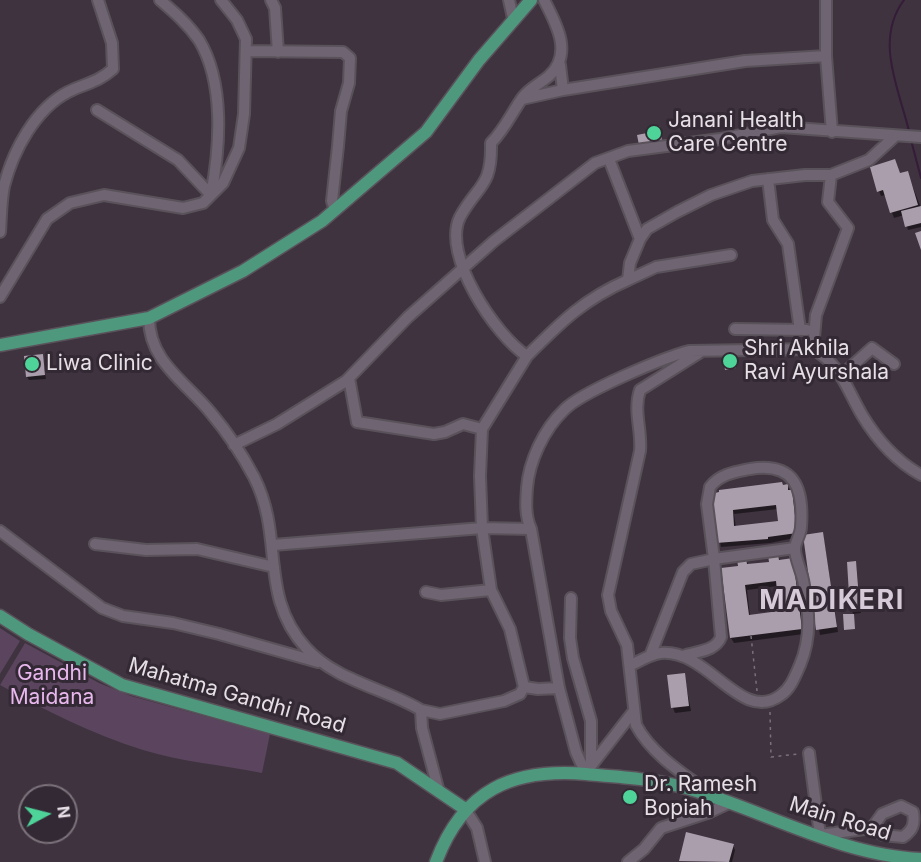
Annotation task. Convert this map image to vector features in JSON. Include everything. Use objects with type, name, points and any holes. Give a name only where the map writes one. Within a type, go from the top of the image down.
[{"type":"main road","points":[[0,345],[149,318],[243,271],[334,210],[426,132],[513,18],[531,0]]},
{"type":"main road","name":"Mahatma Gandhi Road","points":[[0,616],[28,634],[122,685],[397,763],[465,809]]},
{"type":"main road","name":"Main Road","points":[[436,862],[442,843],[465,809],[488,790],[507,782],[544,773],[589,770],[669,783],[820,835],[871,850],[921,859]]},
{"type":"street","points":[[0,232],[4,187],[20,143],[45,109],[67,92],[99,81],[113,69],[112,43],[98,0]]},
{"type":"street","points":[[160,0],[200,41],[210,68],[219,132],[211,195]]},
{"type":"street","points":[[0,297],[47,219],[70,203],[105,195],[183,208],[203,203],[223,183],[239,148],[244,114],[246,39],[237,20],[221,0]]},
{"type":"street","points":[[271,0],[275,8],[278,52]]},
{"type":"street","points":[[509,0],[513,18]]},
{"type":"street","points":[[544,0],[560,38],[563,53],[560,65],[563,90]]},
{"type":"street","points":[[826,0],[826,56],[832,132]]},
{"type":"street","points":[[246,51],[343,52],[350,58],[349,83],[341,111],[332,201],[334,210]]},
{"type":"street","points":[[522,99],[563,90],[745,61],[826,56]]},
{"type":"street","points":[[527,356],[513,346],[490,319],[463,269],[457,249],[459,219],[487,181],[492,159],[491,143],[513,116],[522,99],[560,65]]},
{"type":"street","points":[[97,110],[178,160],[211,195]]},
{"type":"street","points":[[234,445],[277,424],[349,378],[408,317],[494,241],[595,163],[628,151],[720,139],[782,127],[921,137]]},
{"type":"street","points":[[628,280],[630,263],[647,229],[711,195],[752,181],[805,175],[831,175],[869,160],[894,136]]},
{"type":"street","points":[[609,159],[640,239]]},
{"type":"street","points":[[813,349],[813,330],[848,228],[828,202],[831,175]]},
{"type":"street","points":[[768,179],[772,220],[788,244],[800,330]]},
{"type":"street","points":[[0,531],[102,608],[123,616],[173,623],[276,648],[328,666],[421,710],[440,714],[504,701],[520,694],[524,687],[510,630],[491,590],[482,528],[482,429],[527,356],[577,307],[598,293],[656,267],[731,255]]},
{"type":"street","points":[[149,318],[149,335],[160,359],[211,413],[254,477],[269,513],[276,593],[283,615],[306,648],[328,666]]},
{"type":"street","points":[[735,329],[813,330]]},
{"type":"street","points":[[842,375],[872,348],[894,364]]},
{"type":"street","points":[[589,770],[576,752],[559,688],[531,529],[527,521],[528,477],[549,427],[565,408],[671,356],[702,351],[813,349],[830,359],[842,375],[878,439],[904,465],[921,475]]},
{"type":"street","points":[[702,351],[640,390],[637,399],[641,437],[640,451],[608,595],[611,611],[627,645],[636,725],[649,744],[716,798]]},
{"type":"street","points":[[349,378],[357,422],[434,434],[463,424],[482,429]]},
{"type":"street","points":[[631,665],[656,655],[683,656],[711,649],[718,644],[721,636],[707,504],[710,487],[724,475],[759,468],[783,470],[795,479],[801,518],[801,529],[795,548],[805,592],[809,640],[795,676],[787,690],[764,703],[748,702],[716,676],[683,656]]},
{"type":"street","points":[[273,545],[482,528],[531,529]]},
{"type":"street","points":[[95,544],[146,550],[197,549],[274,567]]},
{"type":"street","points":[[656,655],[683,572],[691,564],[795,548]]},
{"type":"street","points":[[426,592],[441,595],[491,590]]},
{"type":"street","points":[[571,598],[570,638],[573,658],[591,721],[589,770]]},
{"type":"street","points":[[524,687],[559,688]]},
{"type":"street","points":[[421,710],[422,728],[439,792]]},
{"type":"street","points":[[589,770],[633,712]]},
{"type":"street","points":[[809,753],[820,835],[872,828]]},
{"type":"street","points":[[628,862],[644,849],[661,828],[710,812],[729,803]]},
{"type":"street","points":[[465,809],[477,828],[485,862]]},
{"type":"path","points":[[751,636],[764,703],[771,757],[809,753]]},
{"type":"green space","points":[[0,628],[20,641],[0,674]]},
{"type":"green space","name":"Gandhi Maidana","points":[[25,643],[99,683],[131,696],[270,734],[262,773],[157,754],[124,744],[17,695],[0,685]]},
{"type":"building","points":[[660,126],[662,141],[639,145],[637,135],[647,133],[646,129]]},
{"type":"building","points":[[895,159],[900,173],[908,171],[918,205],[890,213],[883,190],[877,192],[870,167]]},
{"type":"building","points":[[921,206],[921,223],[905,227],[901,211]]},
{"type":"building","points":[[921,231],[921,250],[915,233]]},
{"type":"building","points":[[43,354],[45,375],[26,377],[24,356]]},
{"type":"building","points":[[734,354],[736,368],[725,370],[723,355]]},
{"type":"building","points":[[782,482],[783,485],[788,484],[788,490],[792,490],[797,533],[768,537],[768,539],[716,543],[711,500],[715,499],[715,493],[719,490]],"holes":[[[776,505],[778,521],[734,526],[733,510]]]},
{"type":"building","points":[[823,532],[837,627],[816,630],[803,535]]},
{"type":"building","points":[[778,554],[779,560],[793,558],[802,629],[730,638],[721,568],[738,566],[737,559],[746,558],[747,564],[769,562],[768,555]],"holes":[[[776,581],[779,611],[749,615],[745,585]]]},
{"type":"building","points":[[856,561],[860,610],[850,611],[847,562]]},
{"type":"building","points":[[843,614],[854,614],[855,629],[844,630]]},
{"type":"building","points":[[685,673],[689,706],[671,708],[667,675]]},
{"type":"building","points":[[686,832],[734,844],[729,862],[679,861]]},
{"type":"waterway","points":[[904,0],[895,15],[890,48],[891,65],[909,131]]},
{"type":"waterway","points":[[911,140],[921,178]]},
{"type":"place","name":"Janani Health Care Centre","points":[[654,133]]},
{"type":"place","name":"Shri Akhila Ravi Ayurshala","points":[[730,361]]},
{"type":"place","name":"Liwa Clinic","points":[[32,364]]},
{"type":"place","name":"Dr. Ramesh Bopiah","points":[[630,797]]},
{"type":"district","name":"MADIKERI","points":[[832,601]]}]
